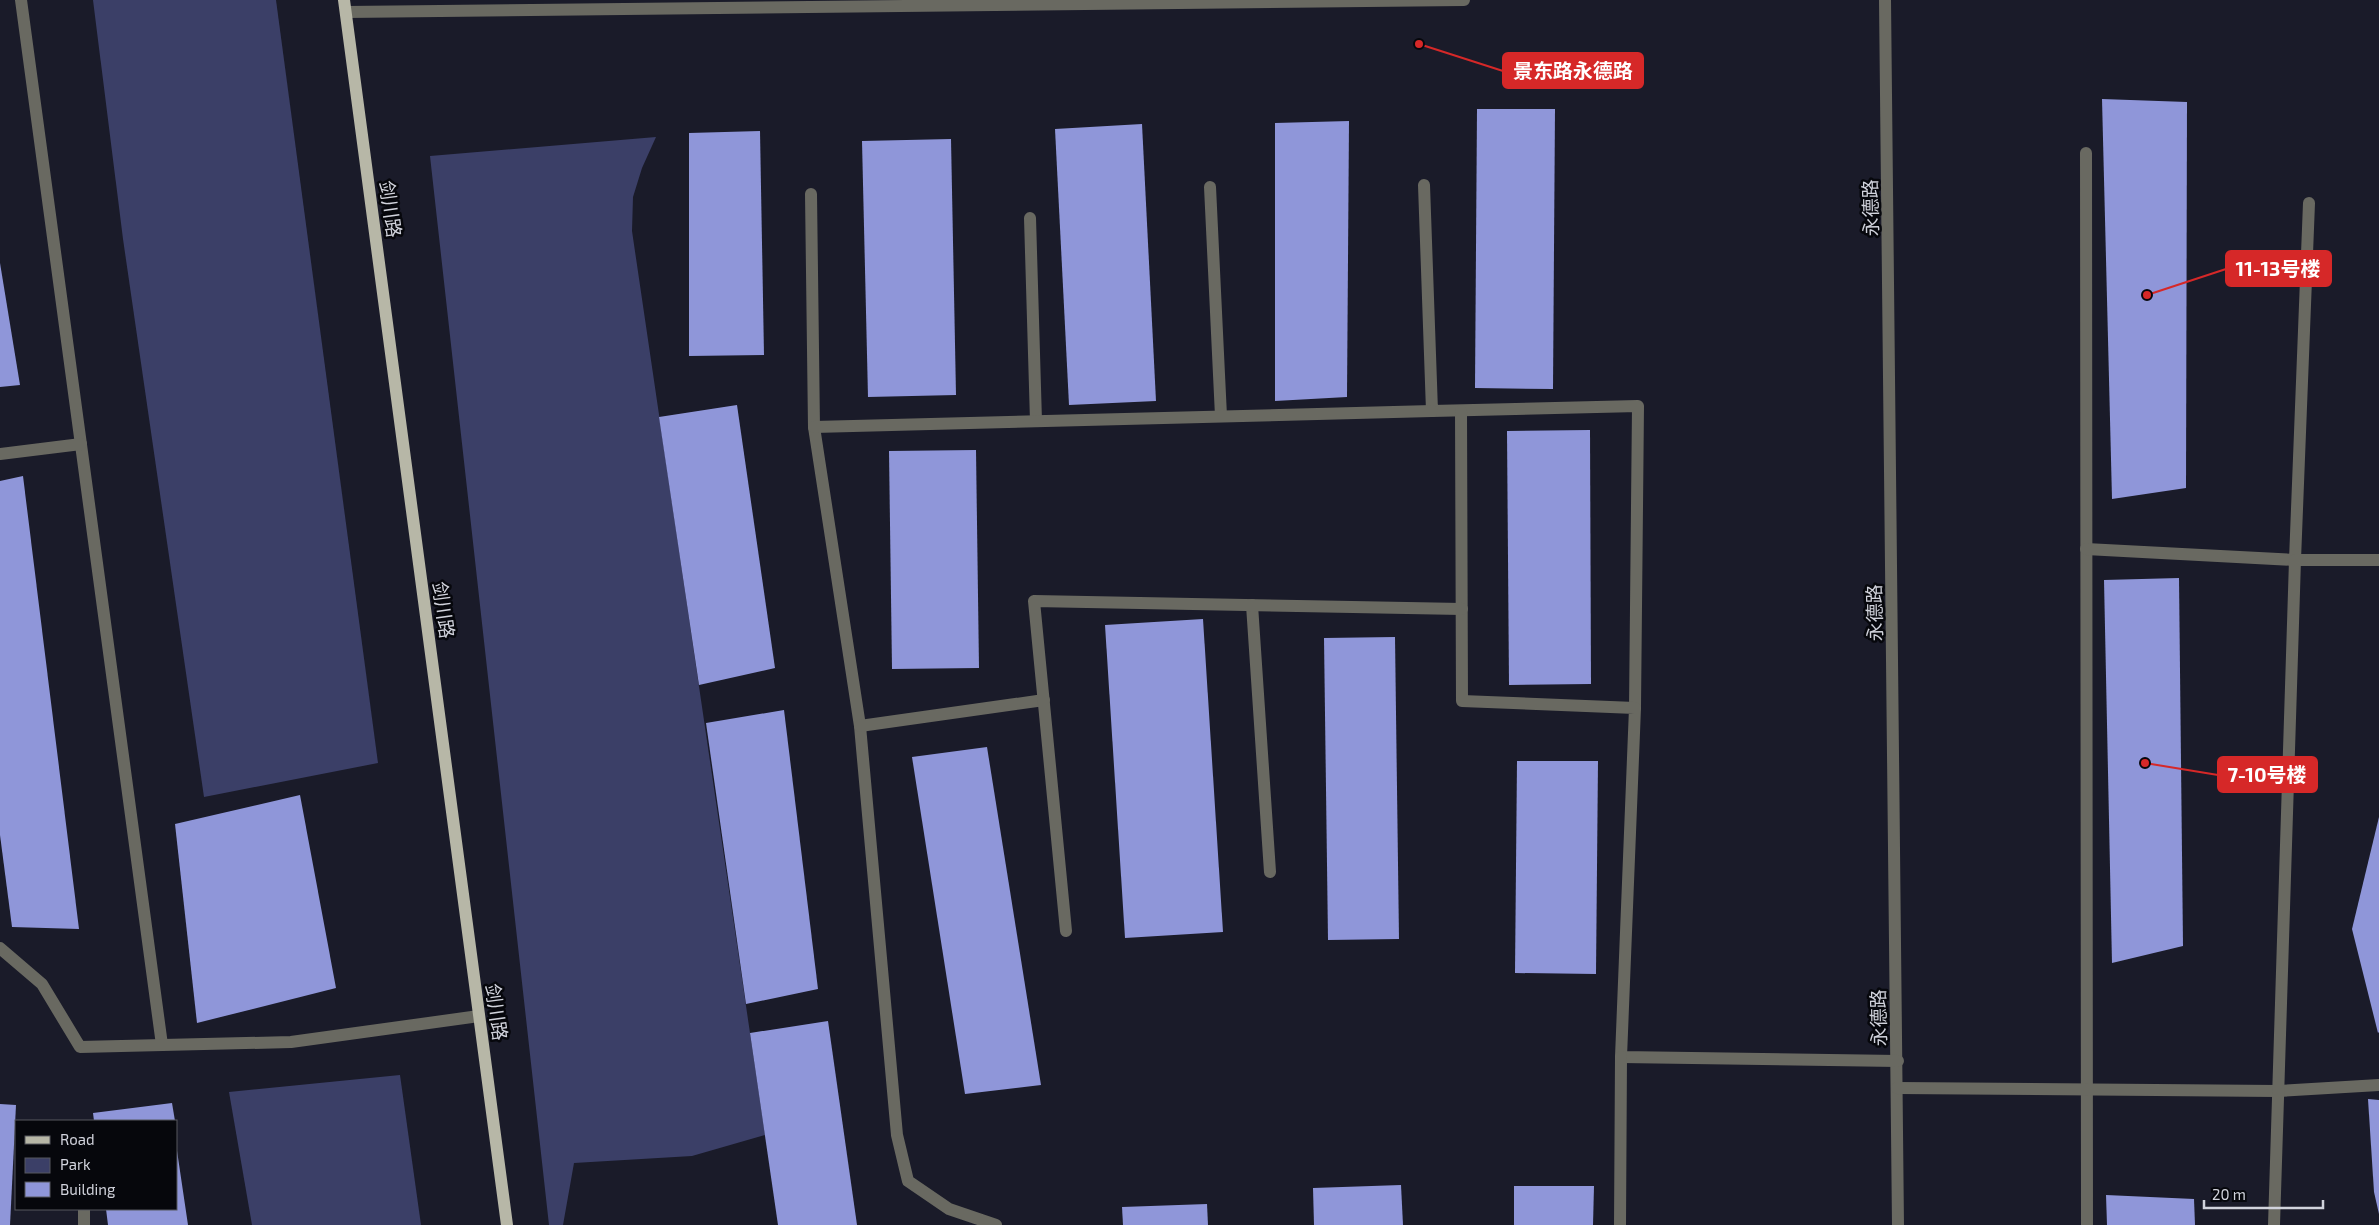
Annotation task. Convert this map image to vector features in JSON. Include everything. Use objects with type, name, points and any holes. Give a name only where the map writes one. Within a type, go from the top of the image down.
[{"type":"main road","name":"剑川路","points":[[345,6],[507,1225]]},
{"type":"street","points":[[22,0],[162,1045]]},
{"type":"street","points":[[345,6],[1464,0]]},
{"type":"street","name":"永德路","points":[[1885,0],[1898,1061],[1898,1225]]},
{"type":"street","points":[[2086,153],[2087,1225]]},
{"type":"street","points":[[1424,185],[1432,411]]},
{"type":"street","points":[[1210,187],[1221,416]]},
{"type":"street","points":[[811,194],[814,427],[860,726],[897,1135],[908,1181],[949,1209],[996,1225]]},
{"type":"street","points":[[2274,1225],[2309,204]]},
{"type":"street","points":[[1030,218],[1036,421]]},
{"type":"street","points":[[814,427],[1638,406],[1635,708],[1621,1058],[1620,1225]]},
{"type":"street","points":[[1462,411],[1462,701],[1635,708]]},
{"type":"street","points":[[0,454],[81,444]]},
{"type":"street","points":[[2086,548],[2296,560],[2379,560]]},
{"type":"street","points":[[1066,931],[1034,601],[1462,609]]},
{"type":"street","points":[[1252,605],[1270,872]]},
{"type":"street","points":[[860,726],[1044,700]]},
{"type":"street","points":[[0,948],[42,984],[80,1047],[291,1042],[479,1016]]},
{"type":"street","points":[[1621,1058],[1898,1061]]},
{"type":"street","points":[[1897,1088],[2278,1091],[2379,1085]]},
{"type":"street","points":[[84,1210],[84,1225]]},
{"type":"green space","points":[[93,0],[276,0],[378,763],[204,797],[123,239]]},
{"type":"green space","points":[[656,137],[642,168],[633,197],[632,231],[765,1135],[692,1156],[574,1163],[563,1225],[549,1225],[430,156]]},
{"type":"green space","points":[[400,1075],[421,1225],[252,1225],[229,1092]]},
{"type":"building","points":[[2102,99],[2187,102],[2186,488],[2112,499]]},
{"type":"building","points":[[1477,109],[1555,109],[1553,389],[1475,388]]},
{"type":"building","points":[[1349,121],[1347,397],[1275,401],[1275,123]]},
{"type":"building","points":[[1142,124],[1156,401],[1069,405],[1055,129]]},
{"type":"building","points":[[760,131],[764,355],[689,356],[689,133]]},
{"type":"building","points":[[951,139],[956,395],[868,397],[862,141]]},
{"type":"building","points":[[0,263],[20,385],[0,387]]},
{"type":"building","points":[[737,405],[775,668],[699,685],[659,417]]},
{"type":"building","points":[[1590,430],[1591,684],[1509,685],[1507,431]]},
{"type":"building","points":[[976,450],[979,668],[892,669],[889,451]]},
{"type":"building","points":[[23,476],[79,929],[12,927],[0,835],[0,481]]},
{"type":"building","points":[[2179,578],[2183,946],[2112,963],[2104,580]]},
{"type":"building","points":[[1203,619],[1223,932],[1125,938],[1105,625]]},
{"type":"building","points":[[1395,637],[1399,939],[1328,940],[1324,638]]},
{"type":"building","points":[[784,710],[818,989],[746,1004],[706,723]]},
{"type":"building","points":[[987,747],[1041,1085],[965,1094],[912,757]]},
{"type":"building","points":[[1517,761],[1598,761],[1596,974],[1515,973]]},
{"type":"building","points":[[300,795],[336,988],[197,1023],[175,824]]},
{"type":"building","points":[[2379,817],[2379,1032],[2378,1033],[2352,929]]},
{"type":"building","points":[[828,1021],[857,1225],[778,1225],[750,1033]]},
{"type":"building","points":[[2368,1099],[2379,1100],[2379,1214],[2374,1192]]},
{"type":"building","points":[[172,1103],[175,1120],[94,1120],[93,1113]]},
{"type":"building","points":[[0,1104],[16,1105],[10,1225],[0,1225]]},
{"type":"building","points":[[178,1158],[188,1225],[108,1225],[106,1210],[178,1210]]},
{"type":"building","points":[[1401,1185],[1403,1225],[1314,1225],[1313,1188]]},
{"type":"building","points":[[1514,1186],[1594,1186],[1593,1225],[1514,1225]]},
{"type":"building","points":[[2106,1195],[2194,1199],[2195,1225],[2107,1225]]},
{"type":"building","points":[[1207,1204],[1208,1225],[1123,1225],[1122,1207]]},
{"type":"place","name":"景东路永德路","points":[[1419,44]]},
{"type":"place","name":"11-13号楼","points":[[2147,295]]},
{"type":"place","name":"7-10号楼","points":[[2145,763]]}]
